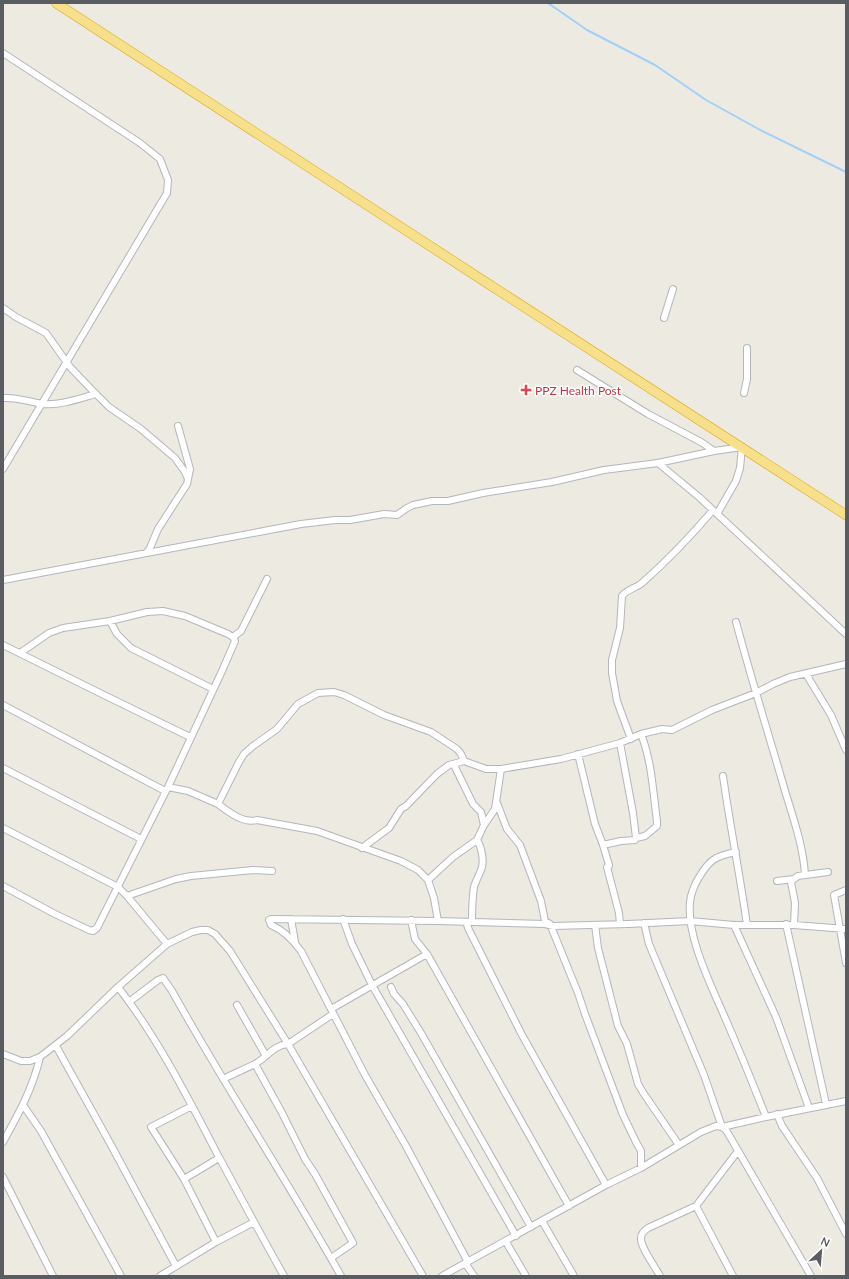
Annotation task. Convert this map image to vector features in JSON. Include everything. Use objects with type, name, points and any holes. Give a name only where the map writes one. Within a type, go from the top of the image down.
[{"type":"highway","points":[[56,3],[493,287],[742,446],[846,515]]},
{"type":"street","points":[[3,53],[140,143],[160,158],[168,180],[167,193],[3,469]]},
{"type":"street","points":[[664,318],[673,289]]},
{"type":"street","points":[[3,308],[16,317],[46,333],[67,362],[96,394],[109,407],[141,429],[175,458],[186,472],[188,479]]},
{"type":"street","points":[[744,394],[747,379],[747,348]]},
{"type":"street","points":[[578,370],[648,414],[701,442],[714,451]]},
{"type":"street","points":[[3,398],[20,398],[42,404],[54,405],[96,394]]},
{"type":"street","points":[[146,553],[150,548],[158,529],[187,484],[190,469],[178,426]]},
{"type":"street","points":[[3,580],[301,524],[335,520],[350,520],[384,514],[398,515],[413,505],[432,501],[448,501],[483,493],[552,482],[604,470],[658,463],[742,446],[740,468],[736,481],[715,512],[653,573],[636,588],[624,593],[622,596],[620,628],[613,655],[612,673],[617,700],[631,739]]},
{"type":"street","points":[[658,463],[695,493],[846,634]]},
{"type":"street","points":[[233,637],[241,631],[266,580]]},
{"type":"street","points":[[20,653],[49,633],[63,628],[147,612],[162,611],[185,616],[204,623],[233,637]]},
{"type":"street","points":[[110,620],[117,634],[131,648],[213,689]]},
{"type":"street","points":[[736,622],[797,830],[805,865],[805,875]]},
{"type":"street","points":[[3,886],[55,914],[89,930],[97,928],[166,789],[213,689],[233,646],[233,637]]},
{"type":"street","points":[[3,644],[190,736]]},
{"type":"street","points":[[218,804],[238,762],[244,754],[276,729],[298,704],[318,693],[334,692],[344,695],[384,715],[431,732],[457,748],[464,761],[486,769],[501,769],[542,763],[620,743],[641,734],[662,729],[672,730],[790,677],[846,664]]},
{"type":"street","points":[[806,674],[831,715],[846,750]]},
{"type":"street","points":[[3,705],[166,789],[188,792],[218,804],[230,813],[251,822],[257,820],[318,832],[401,861],[418,870],[428,880],[434,898],[438,921]]},
{"type":"street","points":[[603,845],[635,840],[636,838],[645,836],[657,826],[648,754],[641,734]]},
{"type":"street","points":[[620,743],[636,838]]},
{"type":"street","points":[[578,754],[595,824],[609,865],[607,867],[619,913],[620,924]]},
{"type":"street","points":[[362,848],[389,828],[401,809],[406,806],[437,774],[449,765],[454,765],[464,761]]},
{"type":"street","points":[[454,765],[473,804],[481,812],[484,825]]},
{"type":"street","points":[[3,768],[141,839]]},
{"type":"street","points":[[428,880],[453,858],[477,840],[484,825],[495,809],[501,769]]},
{"type":"street","points":[[723,776],[747,925]]},
{"type":"street","points":[[497,803],[507,829],[520,845],[541,901],[545,921],[551,926],[578,993],[584,1014],[623,1115],[641,1151],[641,1168]]},
{"type":"street","points":[[3,828],[118,887],[167,944]]},
{"type":"street","points":[[477,840],[480,844],[482,866],[477,876],[474,888],[468,930],[522,1035],[606,1185]]},
{"type":"street","points":[[736,852],[720,855],[711,860],[705,868],[694,887],[691,897],[690,921],[692,933],[706,971],[766,1117]]},
{"type":"street","points":[[127,896],[176,879],[191,876],[253,870],[272,871]]},
{"type":"street","points":[[777,881],[828,872]]},
{"type":"street","points":[[794,878],[791,882],[795,903],[794,925]]},
{"type":"street","points":[[846,890],[834,895],[843,929],[846,963]]},
{"type":"street","points":[[474,1276],[406,1146],[365,1075],[301,951],[289,936],[270,923],[269,920],[271,918],[411,920],[551,926],[644,924],[690,921],[734,925],[786,924],[843,929]]},
{"type":"street","points":[[291,918],[295,942]]},
{"type":"street","points":[[343,919],[352,944],[372,985],[516,1236]]},
{"type":"street","points":[[411,920],[415,940],[427,954],[569,1206]]},
{"type":"street","points":[[595,924],[598,948],[618,1026],[628,1044],[638,1084],[679,1145]]},
{"type":"street","points":[[644,924],[649,944],[704,1075],[722,1127],[726,1130],[811,1276]]},
{"type":"street","points":[[786,924],[826,1104]]},
{"type":"street","points":[[734,925],[776,1017],[809,1108]]},
{"type":"street","points":[[3,1054],[21,1061],[30,1061],[40,1057],[56,1046],[118,987],[167,944],[196,931],[208,930],[215,934],[230,951],[288,1044],[423,1276]]},
{"type":"street","points":[[223,1079],[255,1064],[274,1048],[288,1044],[332,1011],[372,985],[427,954]]},
{"type":"street","points":[[129,1002],[158,980],[163,978],[266,1148],[341,1276]]},
{"type":"street","points":[[118,987],[151,1035],[192,1106],[284,1276]]},
{"type":"street","points":[[391,987],[394,994],[403,1004],[421,1033],[531,1227]]},
{"type":"street","points":[[237,1005],[266,1056]]},
{"type":"street","points":[[56,1046],[176,1266]]},
{"type":"street","points":[[3,1142],[23,1105],[34,1080],[40,1057]]},
{"type":"street","points":[[255,1064],[281,1111],[304,1159],[315,1174],[353,1243],[330,1258]]},
{"type":"street","points":[[442,1276],[506,1242],[606,1185],[641,1168],[709,1128],[716,1126],[722,1127],[777,1114],[846,1101]]},
{"type":"street","points":[[23,1105],[41,1131],[121,1276]]},
{"type":"street","points":[[192,1106],[150,1128],[184,1179],[216,1242]]},
{"type":"street","points":[[777,1114],[782,1126],[817,1178],[846,1234]]},
{"type":"street","points":[[660,1276],[642,1245],[641,1238],[643,1231],[696,1206],[738,1151]]},
{"type":"street","points":[[184,1179],[220,1158]]},
{"type":"street","points":[[3,1177],[53,1276]]},
{"type":"street","points":[[696,1206],[733,1276]]},
{"type":"street","points":[[542,1221],[574,1276]]},
{"type":"street","points":[[160,1276],[216,1242],[254,1222]]},
{"type":"street","points":[[506,1242],[526,1276]]},
{"type":"waterway","points":[[548,3],[587,30],[655,65],[706,100],[762,131],[846,172]]},
{"type":"place","name":"PPZ Health Post","points":[[526,390]]}]
